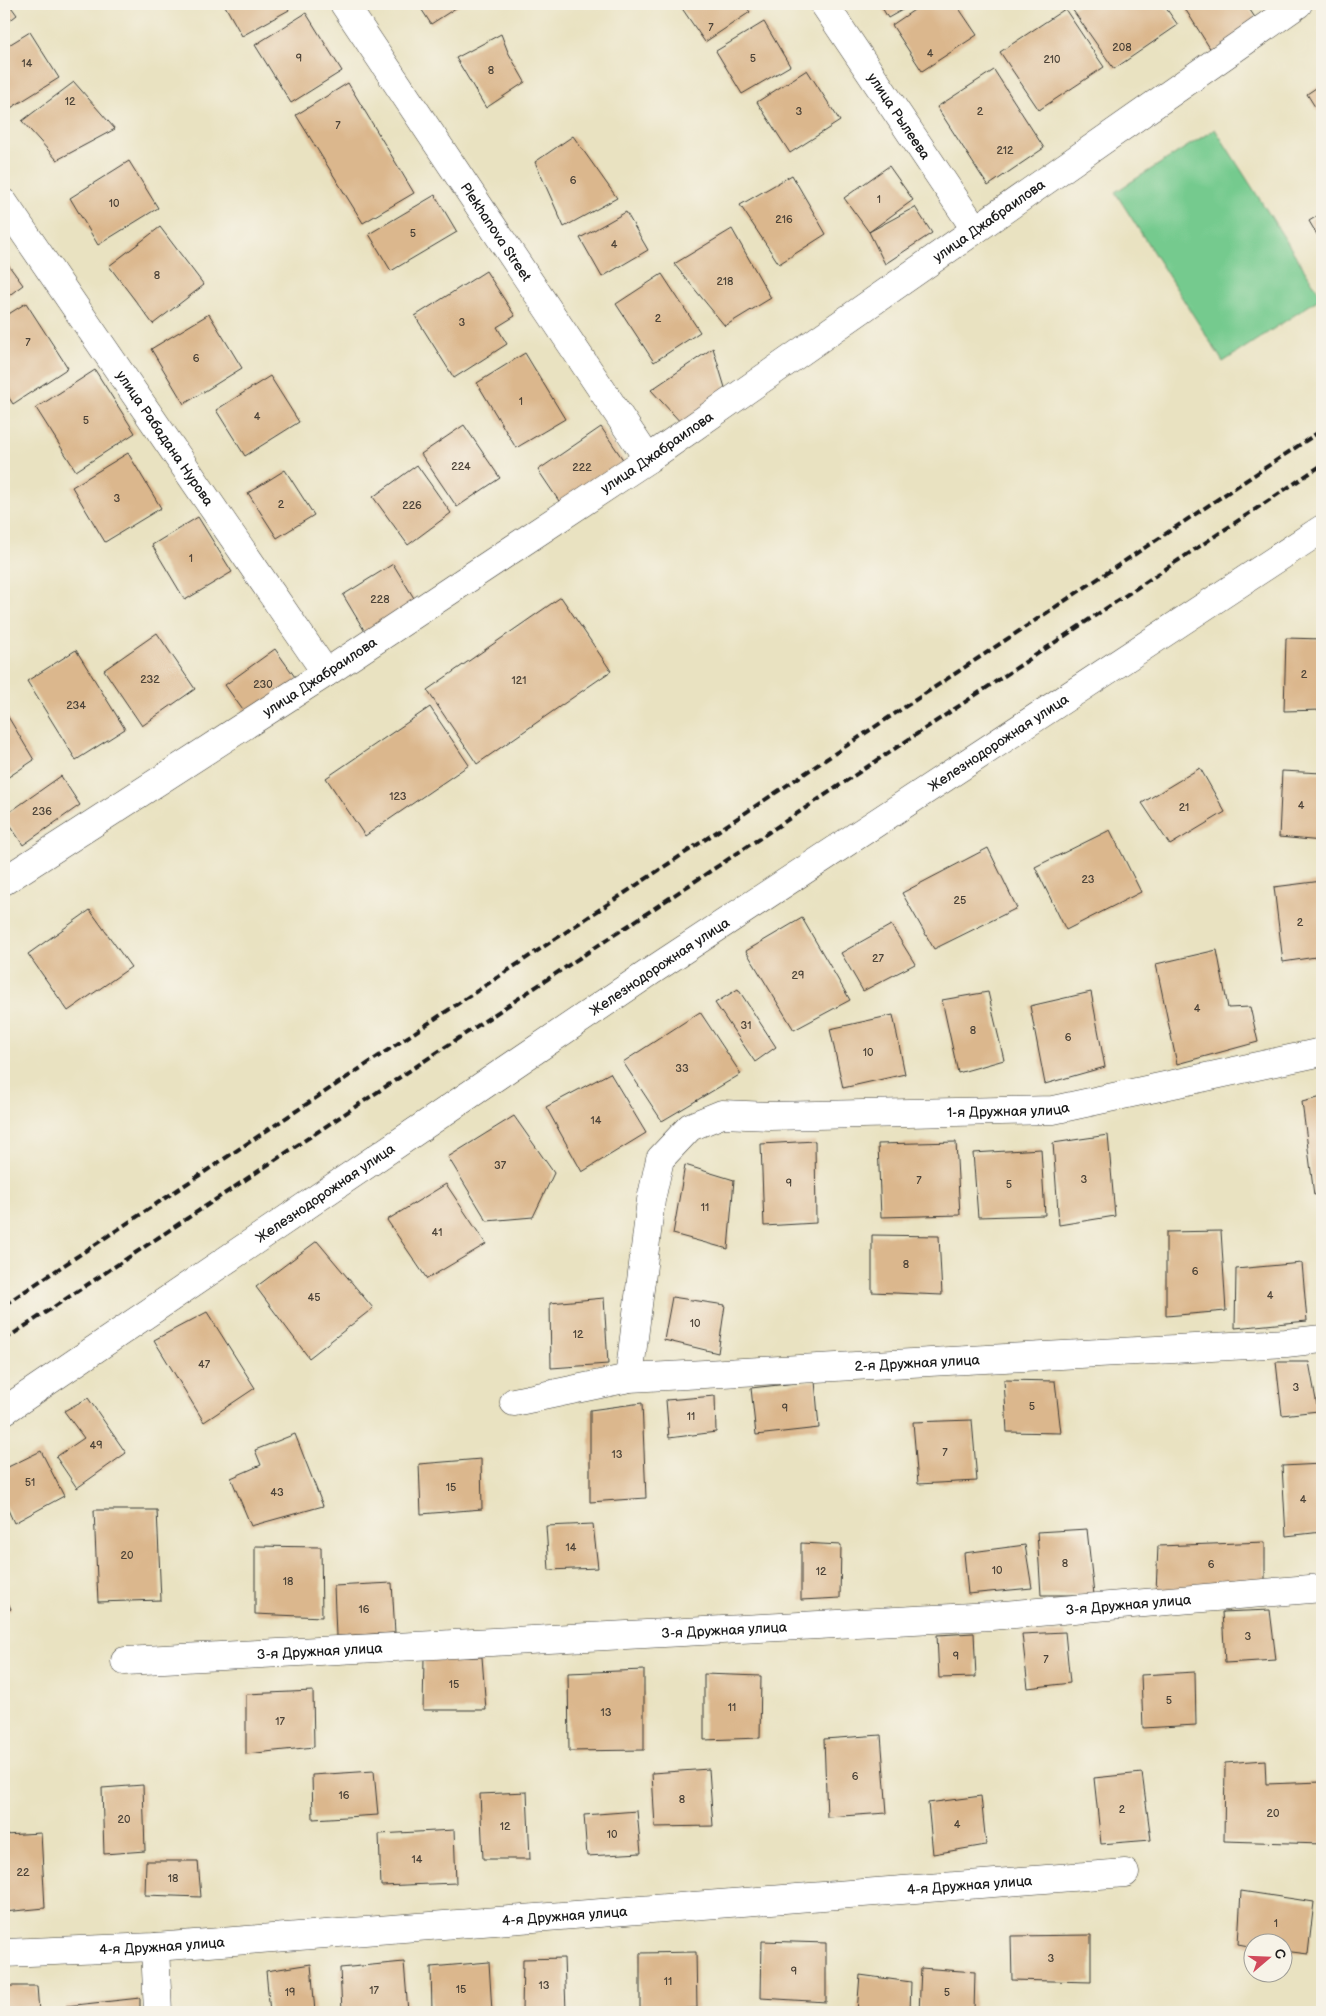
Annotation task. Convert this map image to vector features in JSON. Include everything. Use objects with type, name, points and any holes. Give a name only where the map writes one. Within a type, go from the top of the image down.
[{"type":"street","name":"Plekhanova Street","points":[[344,4],[648,459]]},
{"type":"street","name":"улица Рылеева","points":[[824,4],[975,229]]},
{"type":"street","name":"улица Джабраилова","points":[[4,881],[326,673],[648,459],[1298,4]]},
{"type":"street","name":"улица Рабадана Нурова","points":[[4,203],[326,673]]},
{"type":"street","name":"Железнодорожная улица","points":[[4,1411],[656,968],[1322,530]]},
{"type":"street","name":"1-я Дружная улица","points":[[629,1378],[651,1200],[660,1159],[690,1126],[722,1114],[780,1115],[1054,1110],[1322,1052]]},
{"type":"street","name":"2-я Дружная улица","points":[[514,1402],[629,1378],[1286,1343],[1322,1339]]},
{"type":"street","name":"3-я Дружная улица","points":[[125,1661],[992,1616],[1322,1588]]},
{"type":"street","name":"4-я Дружная улица","points":[[4,1953],[154,1947],[1125,1873]]},
{"type":"street","points":[[154,1947],[158,2012]]},
{"type":"green space","points":[[1215,129],[1322,297],[1223,362],[1115,192]]},
{"type":"building","points":[[4,4],[9,4],[17,15],[4,25]]},
{"type":"building","points":[[224,4],[285,4],[289,10],[242,36]]},
{"type":"building","points":[[418,4],[462,4],[431,24]]},
{"type":"building","points":[[679,4],[744,4],[750,12],[705,42]]},
{"type":"building","points":[[880,4],[913,4],[888,18]]},
{"type":"building","points":[[923,4],[956,4],[977,35],[922,71],[892,25]]},
{"type":"building","points":[[1080,4],[1163,4],[1178,25],[1114,69],[1072,9]]},
{"type":"building","points":[[1182,4],[1246,4],[1258,22],[1213,53]]},
{"type":"building","points":[[1065,9],[1104,67],[1039,110],[1000,52]]},
{"type":"building","points":[[306,13],[342,71],[291,103],[255,45]]},
{"type":"building","points":[[764,22],[790,66],[742,94],[716,51]]},
{"type":"building","points":[[30,32],[59,78],[6,111],[4,108],[4,48]]},
{"type":"building","points":[[501,34],[508,52],[525,82],[486,108],[456,58]]},
{"type":"building","points":[[807,70],[840,121],[790,153],[757,102]]},
{"type":"building","points":[[994,70],[1044,148],[988,186],[937,107]]},
{"type":"building","points":[[74,82],[115,129],[57,160],[22,121]]},
{"type":"building","points":[[348,83],[414,193],[363,223],[296,115]]},
{"type":"building","points":[[1322,84],[1322,118],[1307,94]]},
{"type":"building","points":[[573,136],[617,198],[564,227],[535,162]]},
{"type":"building","points":[[129,161],[158,208],[98,245],[70,198]]},
{"type":"building","points":[[889,166],[913,200],[869,232],[844,198]]},
{"type":"building","points":[[792,175],[826,234],[779,264],[740,205]]},
{"type":"building","points":[[435,195],[457,232],[391,271],[369,234]]},
{"type":"building","points":[[915,207],[932,233],[885,264],[869,232]]},
{"type":"building","points":[[626,212],[648,250],[602,277],[580,238]]},
{"type":"building","points":[[1322,213],[1322,243],[1309,221]]},
{"type":"building","points":[[160,227],[204,285],[153,324],[109,266]]},
{"type":"building","points":[[732,229],[771,298],[725,326],[674,264]]},
{"type":"building","points":[[4,259],[23,285],[4,299]]},
{"type":"building","points":[[486,271],[515,316],[497,327],[507,344],[454,378],[415,316]]},
{"type":"building","points":[[662,274],[700,332],[654,362],[616,304]]},
{"type":"building","points":[[26,303],[68,368],[13,404],[4,390],[4,317]]},
{"type":"building","points":[[209,314],[242,368],[184,404],[151,349]]},
{"type":"building","points":[[713,348],[726,391],[683,425],[651,390]]},
{"type":"building","points":[[525,353],[565,419],[516,448],[477,383]]},
{"type":"building","points":[[95,370],[135,433],[76,471],[36,408]]},
{"type":"building","points":[[270,376],[299,422],[245,456],[216,410]]},
{"type":"building","points":[[464,425],[500,478],[457,507],[421,454]]},
{"type":"building","points":[[601,427],[626,464],[563,507],[538,470]]},
{"type":"building","points":[[128,453],[161,508],[105,542],[72,487]]},
{"type":"building","points":[[417,465],[451,513],[408,545],[373,497]]},
{"type":"building","points":[[285,470],[314,515],[277,538],[248,493]]},
{"type":"building","points":[[198,517],[232,572],[185,600],[152,545]]},
{"type":"building","points":[[393,564],[417,603],[367,635],[343,595]]},
{"type":"building","points":[[561,597],[611,671],[477,764],[427,690]]},
{"type":"building","points":[[157,633],[195,689],[142,726],[104,670]]},
{"type":"building","points":[[1286,638],[1322,639],[1322,710],[1284,711]]},
{"type":"building","points":[[275,649],[300,684],[250,720],[225,685]]},
{"type":"building","points":[[76,650],[125,729],[76,760],[27,681]]},
{"type":"building","points":[[430,707],[469,765],[365,836],[326,778]]},
{"type":"building","points":[[4,710],[34,760],[4,780]]},
{"type":"building","points":[[1200,768],[1225,812],[1170,845],[1142,803]]},
{"type":"building","points":[[1282,771],[1322,773],[1322,841],[1279,837]]},
{"type":"building","points":[[61,776],[80,805],[23,845],[4,816]]},
{"type":"building","points":[[1110,830],[1141,892],[1066,930],[1035,867]]},
{"type":"building","points":[[988,848],[1017,908],[934,949],[902,893]]},
{"type":"building","points":[[1322,881],[1322,956],[1283,962],[1274,887]]},
{"type":"building","points":[[90,910],[131,967],[68,1011],[28,954]]},
{"type":"building","points":[[802,918],[850,1000],[794,1030],[746,951]]},
{"type":"building","points":[[891,925],[915,964],[863,991],[841,953]]},
{"type":"building","points":[[1217,950],[1228,1008],[1250,1007],[1258,1042],[1177,1064],[1156,964]]},
{"type":"building","points":[[738,989],[776,1047],[755,1062],[715,1003]]},
{"type":"building","points":[[988,992],[1004,1060],[958,1073],[942,1000]]},
{"type":"building","points":[[1091,992],[1105,1067],[1045,1084],[1030,1006]]},
{"type":"building","points":[[700,1012],[741,1074],[662,1121],[623,1062]]},
{"type":"building","points":[[893,1015],[905,1074],[843,1088],[830,1029]]},
{"type":"building","points":[[610,1073],[646,1133],[582,1172],[546,1107]]},
{"type":"building","points":[[1322,1097],[1322,1193],[1314,1195],[1302,1102]]},
{"type":"building","points":[[514,1116],[554,1173],[533,1217],[487,1221],[448,1157]]},
{"type":"building","points":[[1108,1135],[1115,1216],[1059,1225],[1053,1143]]},
{"type":"building","points":[[815,1141],[816,1223],[764,1226],[761,1144]]},
{"type":"building","points":[[956,1142],[960,1215],[881,1217],[878,1144]]},
{"type":"building","points":[[1041,1149],[1045,1215],[978,1217],[973,1153]]},
{"type":"building","points":[[685,1165],[734,1180],[728,1249],[673,1234]]},
{"type":"building","points":[[446,1184],[486,1244],[427,1279],[387,1220]]},
{"type":"building","points":[[1221,1231],[1226,1311],[1166,1316],[1166,1232]]},
{"type":"building","points":[[872,1235],[939,1236],[942,1295],[872,1292]]},
{"type":"building","points":[[317,1241],[373,1308],[309,1358],[256,1287]]},
{"type":"building","points":[[1302,1263],[1307,1321],[1235,1328],[1236,1269]]},
{"type":"building","points":[[672,1297],[725,1305],[718,1353],[664,1340]]},
{"type":"building","points":[[604,1298],[608,1364],[551,1368],[550,1303]]},
{"type":"building","points":[[207,1312],[255,1388],[204,1422],[154,1340]]},
{"type":"building","points":[[1276,1362],[1309,1362],[1318,1411],[1282,1415]]},
{"type":"building","points":[[1004,1380],[1055,1381],[1061,1433],[1007,1432]]},
{"type":"building","points":[[815,1381],[819,1428],[756,1435],[751,1388]]},
{"type":"building","points":[[715,1396],[716,1432],[669,1438],[666,1400]]},
{"type":"building","points":[[88,1398],[126,1453],[77,1488],[56,1457],[84,1438],[64,1411]]},
{"type":"building","points":[[642,1403],[646,1498],[590,1502],[590,1410]]},
{"type":"building","points":[[972,1420],[977,1481],[918,1484],[913,1422]]},
{"type":"building","points":[[295,1434],[323,1506],[251,1526],[231,1478],[261,1465],[255,1450]]},
{"type":"building","points":[[41,1451],[64,1496],[14,1523],[4,1501],[4,1469]]},
{"type":"building","points":[[481,1459],[482,1509],[421,1514],[419,1464]]},
{"type":"building","points":[[1322,1464],[1322,1532],[1286,1536],[1282,1466]]},
{"type":"building","points":[[94,1510],[157,1510],[161,1600],[98,1602]]},
{"type":"building","points":[[593,1524],[598,1568],[549,1570],[546,1526]]},
{"type":"building","points":[[1087,1529],[1094,1595],[1041,1595],[1037,1532]]},
{"type":"building","points":[[1265,1542],[1265,1583],[1156,1592],[1158,1546]]},
{"type":"building","points":[[801,1543],[841,1545],[840,1598],[801,1600]]},
{"type":"building","points":[[1025,1545],[1032,1588],[968,1594],[964,1553]]},
{"type":"building","points":[[255,1546],[321,1547],[322,1617],[255,1614]]},
{"type":"building","points":[[392,1583],[395,1633],[336,1636],[334,1586]]},
{"type":"building","points":[[4,1594],[11,1609],[4,1613]]},
{"type":"building","points":[[1270,1610],[1276,1660],[1225,1663],[1222,1612]]},
{"type":"building","points":[[1065,1632],[1070,1683],[1028,1688],[1022,1634]]},
{"type":"building","points":[[974,1633],[976,1677],[939,1678],[937,1635]]},
{"type":"building","points":[[482,1657],[486,1710],[423,1710],[424,1658]]},
{"type":"building","points":[[644,1670],[644,1750],[569,1751],[568,1673]]},
{"type":"building","points":[[1195,1672],[1196,1725],[1143,1728],[1141,1675]]},
{"type":"building","points":[[704,1674],[761,1676],[760,1738],[704,1740]]},
{"type":"building","points":[[313,1691],[314,1747],[246,1754],[246,1694]]},
{"type":"building","points":[[881,1735],[887,1813],[827,1817],[824,1739]]},
{"type":"building","points":[[1265,1760],[1266,1784],[1322,1782],[1322,1844],[1224,1841],[1225,1763]]},
{"type":"building","points":[[709,1769],[713,1826],[655,1827],[652,1773]]},
{"type":"building","points":[[374,1771],[378,1815],[313,1819],[312,1775]]},
{"type":"building","points":[[1142,1773],[1151,1840],[1101,1844],[1094,1778]]},
{"type":"building","points":[[143,1785],[145,1851],[104,1854],[102,1788]]},
{"type":"building","points":[[527,1792],[530,1859],[483,1859],[480,1794]]},
{"type":"building","points":[[981,1796],[986,1845],[933,1854],[928,1803]]},
{"type":"building","points":[[637,1811],[641,1853],[587,1856],[584,1815]]},
{"type":"building","points":[[454,1830],[456,1883],[381,1886],[379,1834]]},
{"type":"building","points":[[41,1833],[45,1908],[4,1912],[4,1835]]},
{"type":"building","points":[[146,1861],[198,1861],[201,1897],[145,1895]]},
{"type":"building","points":[[1241,1891],[1314,1902],[1308,1954],[1294,1952],[1294,1934],[1244,1934],[1244,1945],[1238,1944]]},
{"type":"building","points":[[1091,1935],[1091,1982],[1012,1980],[1011,1936]]},
{"type":"building","points":[[762,1941],[826,1943],[826,2002],[761,1998]]},
{"type":"building","points":[[696,1952],[697,2008],[640,2010],[640,1953]]},
{"type":"building","points":[[564,1958],[566,2011],[522,2012],[523,1959]]},
{"type":"building","points":[[404,1962],[408,2012],[342,2012],[340,1968]]},
{"type":"building","points":[[489,1962],[492,2012],[432,2012],[431,1967]]},
{"type":"building","points":[[311,1964],[315,2012],[270,2012],[266,1971]]},
{"type":"building","points":[[921,1968],[975,1972],[974,2012],[919,2012]]},
{"type":"building","points":[[860,1975],[911,1982],[910,2012],[857,2012]]},
{"type":"building","points":[[4,1986],[37,1986],[39,2012],[4,2012]]},
{"type":"building","points":[[140,1998],[140,2012],[66,2012],[66,2006]]},
{"type":"railway","points":[[4,1305],[1322,430]]},
{"type":"railway","points":[[4,1340],[1322,465]]}]
